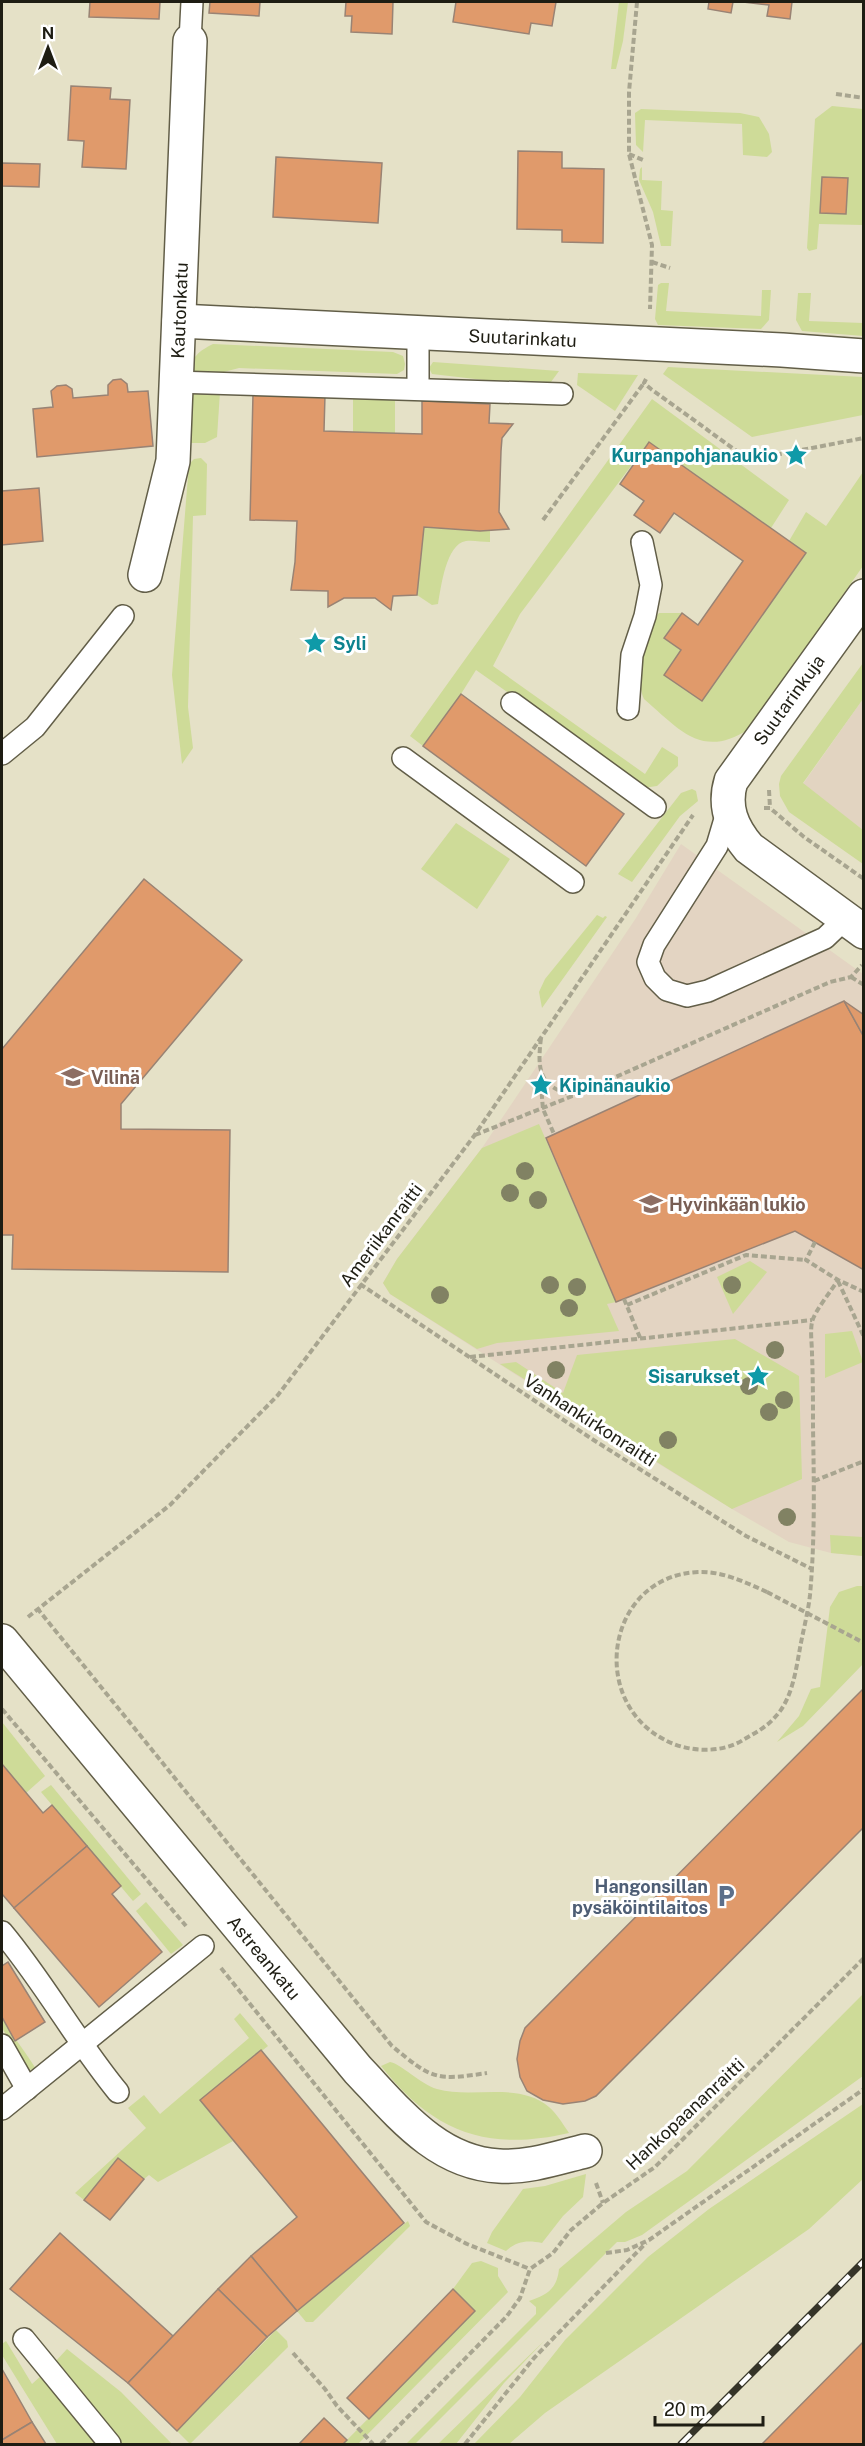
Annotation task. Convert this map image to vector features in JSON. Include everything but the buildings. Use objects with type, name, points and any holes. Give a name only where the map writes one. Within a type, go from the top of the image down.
[{"type":"street","name":"Kautonkatu","points":[[145,575],[173,461],[190,42]]},
{"type":"street","name":"Suutarinkatu","points":[[179,321],[782,350],[864,356]]},
{"type":"street","name":"Suutarinkuja","points":[[728,809],[728,791],[731,781],[864,596]]},
{"type":"street","points":[[728,809],[736,832],[749,848],[854,925]]},
{"type":"street","name":"Astreankatu","points":[[2,1642],[358,2070],[408,2123],[442,2150],[470,2162],[500,2166],[544,2162],[585,2151]]},
{"type":"lane","points":[[190,42],[192,2]]},
{"type":"lane","points":[[418,333],[418,388]]},
{"type":"lane","points":[[175,382],[562,394]]},
{"type":"lane","points":[[628,709],[632,655],[645,616],[651,585],[642,542]]},
{"type":"lane","points":[[2,754],[35,727],[123,616]]},
{"type":"lane","points":[[512,703],[655,807]]},
{"type":"lane","points":[[403,758],[573,882]]},
{"type":"lane","points":[[728,809],[717,846],[654,945],[648,962],[655,978],[667,990],[687,996],[708,991],[854,925]]},
{"type":"lane","points":[[2,1932],[24,1959],[82,2046],[118,2092]]},
{"type":"lane","points":[[2,2109],[203,1946]]},
{"type":"lane","points":[[2,2045],[27,2089]]},
{"type":"lane","points":[[24,2339],[110,2445]]},
{"type":"path","points":[[543,520],[645,383],[649,369],[652,245],[628,154],[628,92],[638,2]]},
{"type":"path","points":[[836,94],[864,98]]},
{"type":"path","points":[[628,154],[643,160]]},
{"type":"path","points":[[652,262],[670,268]]},
{"type":"path","points":[[645,383],[749,460],[864,438]]},
{"type":"path","points":[[770,808],[804,837],[864,879]]},
{"type":"path","name":"Ameriikanraitti","points":[[2,1642],[37,1608],[170,1505],[278,1395],[474,1136],[696,811],[728,809]]},
{"type":"path","points":[[474,1136],[543,1109],[830,982],[851,977],[864,963]]},
{"type":"path","points":[[851,977],[864,985]]},
{"type":"path","points":[[541,1037],[540,1068],[543,1109],[554,1134]]},
{"type":"path","points":[[540,1068],[542,1077],[550,1085],[560,1092],[575,1095]]},
{"type":"path","points":[[806,1260],[815,1242]]},
{"type":"path","points":[[627,1305],[746,1255],[806,1260],[864,1293]]},
{"type":"path","points":[[838,1280],[812,1320],[814,1481],[812,1569],[807,1615],[792,1683],[777,1716],[763,1728],[737,1744],[713,1749],[692,1749],[665,1740],[645,1726],[631,1711],[622,1694],[616,1659],[622,1622],[637,1600],[657,1585],[682,1574],[698,1572],[736,1578],[767,1592],[864,1643]]},
{"type":"path","points":[[838,1280],[864,1336]]},
{"type":"path","name":"Vanhankirkonraitti","points":[[360,1284],[592,1439],[746,1536],[812,1569]]},
{"type":"path","points":[[624,1299],[641,1340]]},
{"type":"path","points":[[470,1357],[812,1320]]},
{"type":"path","points":[[814,1481],[864,1461]]},
{"type":"path","points":[[37,1608],[392,2046],[423,2072],[449,2079],[487,2073]]},
{"type":"path","points":[[2,1709],[203,1946],[426,2222],[467,2244],[530,2269],[520,2298],[507,2316],[381,2445]]},
{"type":"path","name":"Hankopaananraitti","points":[[530,2269],[553,2253],[571,2230],[654,2167],[864,1958]]},
{"type":"path","points":[[606,2253],[627,2250],[649,2240],[864,2089]]},
{"type":"path","points":[[465,2445],[534,2358],[649,2240]]},
{"type":"path","points":[[293,2353],[373,2445]]},
{"type":"shaded area","points":[[863,699],[863,830],[803,784]]},
{"type":"shaded area","name":"Hyvinkään lukio","points":[[681,844],[863,974],[863,1556],[831,1553],[789,1542],[560,1403],[390,1294],[383,1283],[397,1259],[482,1148],[636,918]]},
{"type":"green space","points":[[619,2],[628,2],[623,41],[616,69],[611,69]]},
{"type":"green space","points":[[832,106],[863,109],[863,225],[819,224],[817,249],[809,251],[807,248],[815,119]]},
{"type":"green space","points":[[641,109],[740,113],[759,117],[769,134],[772,152],[767,157],[743,155],[742,124],[645,120],[643,152],[636,145],[635,113]]},
{"type":"green space","points":[[642,167],[642,180],[662,181],[661,210],[673,211],[671,246],[661,246],[653,212],[639,180]]},
{"type":"green space","points":[[669,283],[666,311],[761,316],[762,290],[771,290],[769,320],[761,329],[658,325],[655,319],[658,285]]},
{"type":"green space","points":[[798,293],[811,293],[809,321],[863,323],[863,336],[802,331],[796,320]]},
{"type":"green space","points":[[213,344],[393,352],[403,356],[405,364],[404,370],[397,374],[239,368],[220,373],[190,373],[197,355]]},
{"type":"green space","points":[[433,362],[559,371],[551,382],[484,380],[432,374],[429,368]]},
{"type":"green space","points":[[668,367],[863,377],[863,415],[752,437],[663,374]]},
{"type":"green space","points":[[578,373],[638,375],[615,411],[577,385]]},
{"type":"green space","points":[[190,391],[220,392],[217,437],[205,443],[190,443]]},
{"type":"green space","points":[[353,395],[395,397],[395,433],[353,432]]},
{"type":"green space","points":[[652,399],[789,500],[771,528],[649,442],[520,614],[493,666],[645,774],[662,747],[678,757],[678,766],[657,786],[643,788],[476,670],[423,746],[410,736]]},
{"type":"green space","points":[[201,458],[207,464],[206,515],[193,516],[188,707],[193,748],[182,764],[172,675],[189,464],[194,459]]},
{"type":"green space","points":[[863,472],[863,566],[749,729],[718,742],[704,741],[680,730],[644,699],[642,693],[641,647],[645,633],[659,613],[682,613],[664,638],[681,650],[664,675],[702,701],[806,553],[789,541],[806,512],[826,526]]},
{"type":"green space","points":[[424,527],[490,530],[490,542],[466,541],[454,550],[443,577],[438,604],[432,605],[417,595]]},
{"type":"green space","points":[[863,663],[863,699],[803,783],[863,830],[863,864],[789,812],[780,796],[779,784],[781,776]]},
{"type":"green space","points":[[692,789],[696,791],[698,801],[680,816],[632,882],[618,874],[681,793]]},
{"type":"green space","points":[[456,823],[510,859],[477,909],[421,869]]},
{"type":"green space","points":[[597,915],[607,917],[542,1008],[539,992],[545,979]]},
{"type":"green space","points":[[539,1124],[616,1302],[607,1304],[619,1331],[497,1343],[477,1349],[390,1294],[383,1283],[397,1259],[482,1148]]},
{"type":"green space","points":[[750,1261],[767,1272],[733,1314],[717,1277]]},
{"type":"green space","points":[[852,1331],[863,1362],[825,1378],[825,1334]]},
{"type":"green space","points":[[735,1339],[799,1376],[802,1479],[732,1509],[500,1364],[516,1362],[563,1393],[577,1355]]},
{"type":"green space","points":[[830,1535],[863,1537],[863,1556],[831,1553]]},
{"type":"green space","points":[[863,1586],[863,1664],[803,1726],[777,1742],[799,1716],[811,1689],[820,1687],[830,1607],[839,1592]]},
{"type":"green space","points":[[2,1722],[45,1776],[26,1793],[2,1764]]},
{"type":"green space","points":[[51,1785],[141,1894],[133,1901],[41,1792]]},
{"type":"green space","points":[[146,1902],[183,1945],[171,1954],[136,1911]]},
{"type":"green space","points":[[863,1994],[863,2076],[642,2235],[625,2242],[617,2242],[415,2444],[406,2444],[536,2314],[536,2307],[529,2301],[550,2290],[556,2282],[559,2269],[626,2212],[687,2171]]},
{"type":"green space","points":[[240,2013],[268,2046],[200,2100],[233,2141],[158,2182],[149,2175],[144,2179],[84,2200],[75,2193],[146,2128],[128,2108],[144,2095],[160,2114],[249,2038],[234,2019]]},
{"type":"green space","points":[[2,2017],[36,2069],[28,2070],[2,2028]]},
{"type":"green space","points":[[390,2062],[437,2089],[451,2092],[510,2093],[537,2099],[552,2110],[569,2133],[512,2140],[487,2138],[464,2131],[442,2121],[421,2107],[401,2089],[381,2066]]},
{"type":"green space","points":[[863,2104],[863,2179],[809,2229],[545,2413],[509,2444],[474,2444],[520,2397],[565,2340],[648,2257],[709,2209]]},
{"type":"green space","points":[[586,2174],[583,2197],[563,2216],[542,2243],[522,2242],[506,2251],[487,2243],[492,2232],[523,2189],[545,2186]]},
{"type":"green space","points":[[408,2221],[410,2226],[313,2322],[306,2322],[297,2311]]},
{"type":"green space","points":[[481,2261],[498,2268],[498,2276],[508,2292],[358,2444],[343,2444],[475,2311],[453,2289],[472,2263]]},
{"type":"green space","points":[[276,2330],[287,2341],[288,2347],[190,2444],[177,2431]]},
{"type":"green space","points":[[545,2340],[504,2383],[456,2444],[438,2444]]},
{"type":"green space","points":[[6,2341],[32,2384],[42,2375],[99,2444],[57,2444],[2,2355],[2,2344]]},
{"type":"green space","points":[[67,2349],[121,2392],[172,2444],[123,2444],[55,2362]]},
{"type":"railway","points":[[681,2444],[864,2261]]},
{"type":"place","name":"Kurpanpohjanaukio","points":[[796,455]]},
{"type":"place","name":"Syli","points":[[315,643]]},
{"type":"place","name":"Vilinä","points":[[73,1077]]},
{"type":"place","name":"Kipinänaukio","points":[[541,1085]]},
{"type":"place","name":"Hyvinkään lukio","points":[[651,1204]]},
{"type":"place","name":"Sisarukset","points":[[758,1376]]},
{"type":"place","name":"Hangonsillan pysäköintilaitos","points":[[726,1896]]}]
